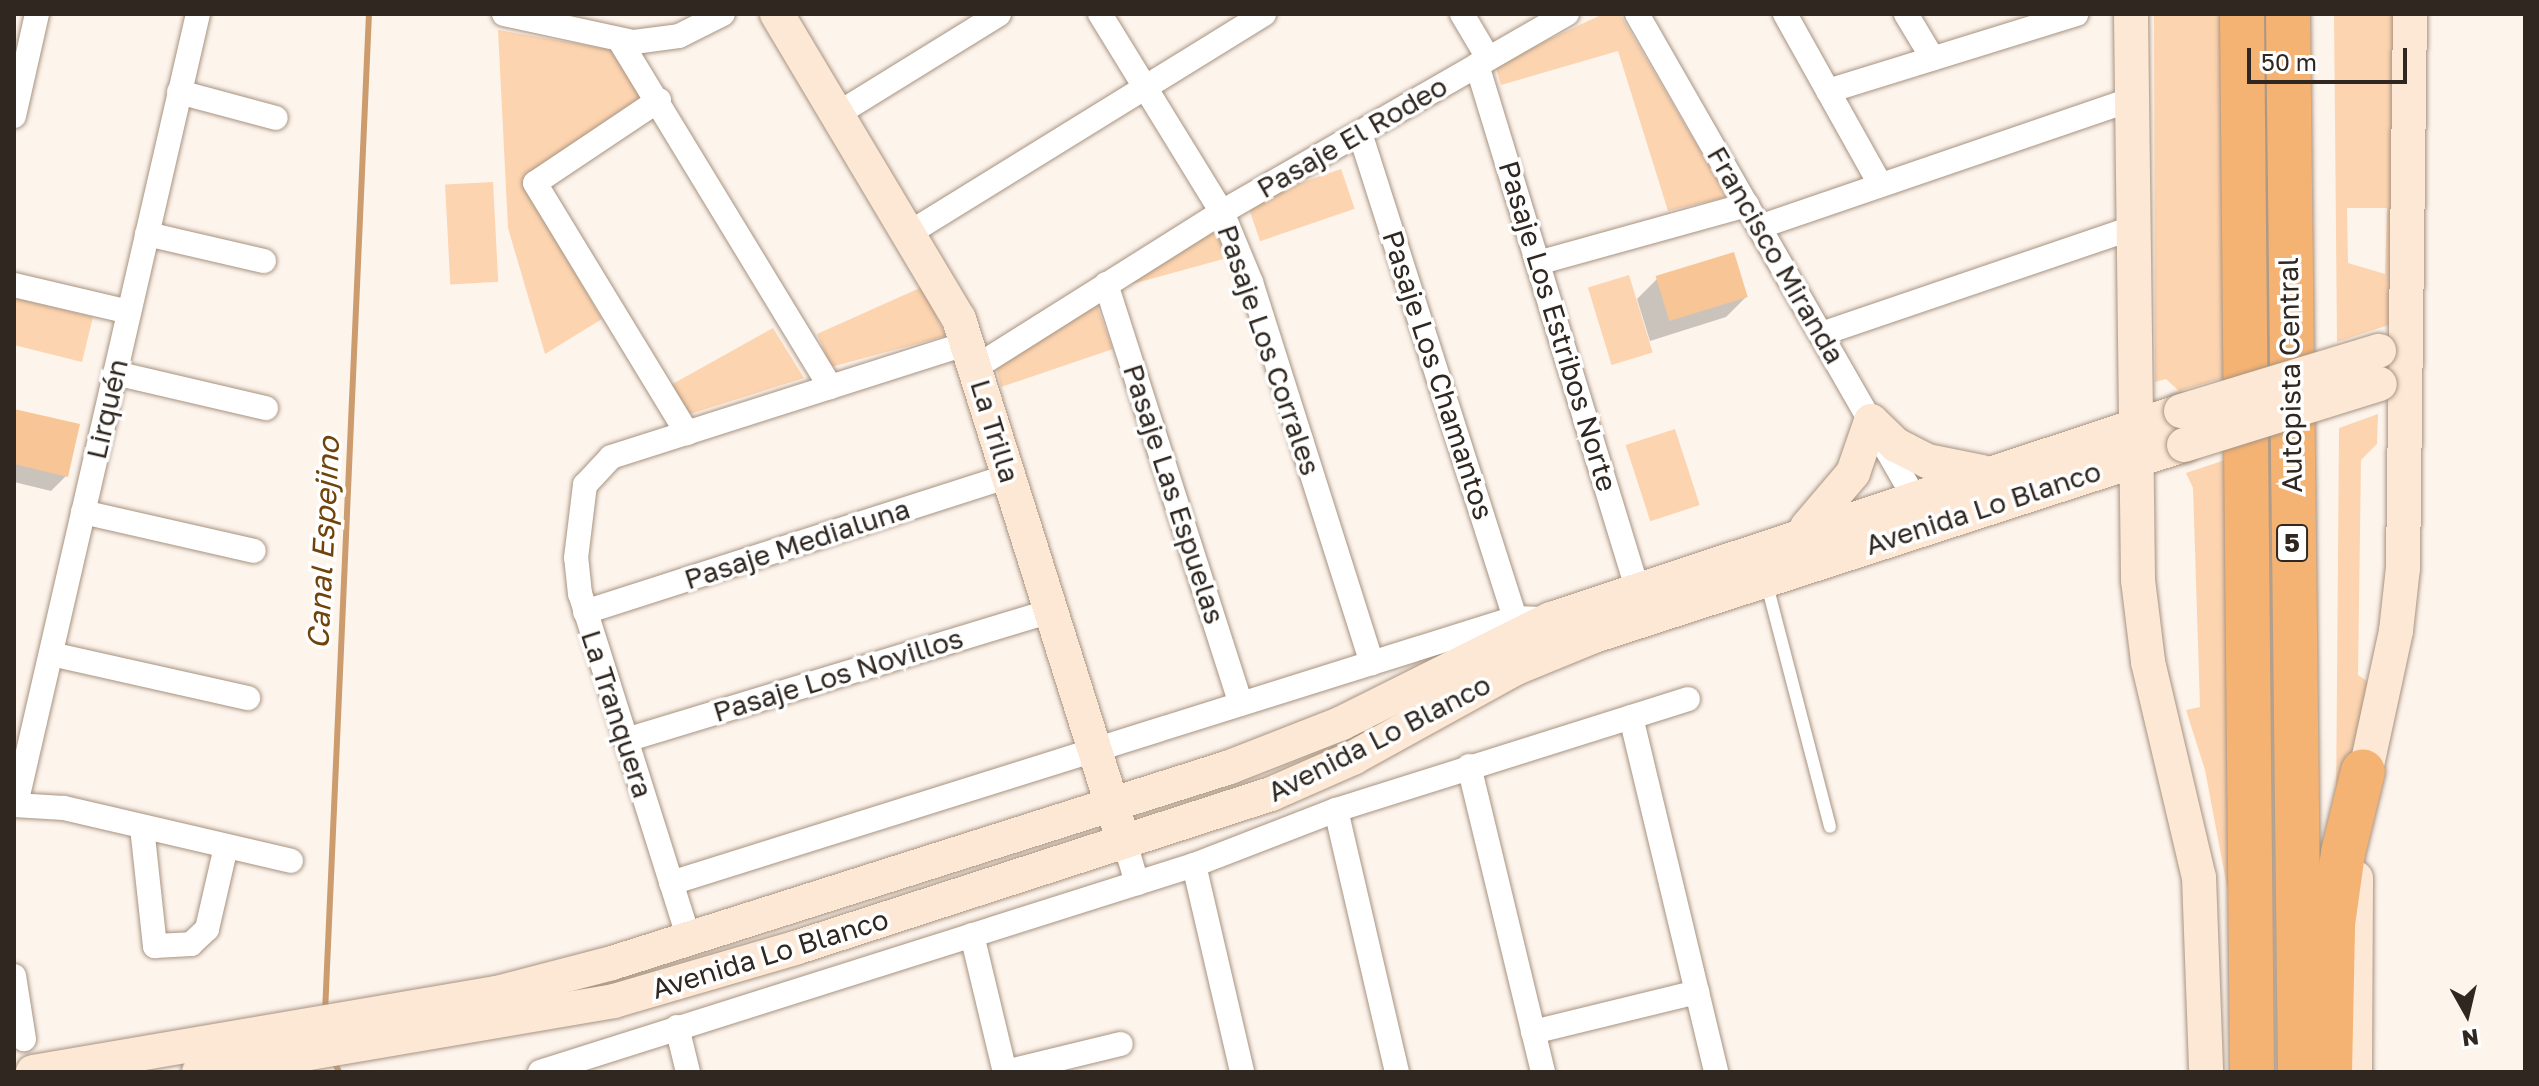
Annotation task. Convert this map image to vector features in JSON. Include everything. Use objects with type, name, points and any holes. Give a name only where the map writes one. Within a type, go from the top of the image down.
[{"type":"highway","name":"Autopista Central","points":[[2242,14],[2252,1072]]},
{"type":"highway","name":"Autopista Central","points":[[2288,14],[2300,1072]]},
{"type":"highway","points":[[2330,1072],[2333,924],[2343,853],[2363,771]]},
{"type":"main road","name":"La Trilla","points":[[777,14],[911,232],[972,355],[1125,843]]},
{"type":"main road","points":[[2131,14],[2134,460],[2144,633],[2199,877],[2206,1072]]},
{"type":"main road","points":[[2355,1072],[2363,771],[2387,676],[2403,568],[2391,364],[2410,14]]},
{"type":"main road","name":"Avenida Lo Blanco","points":[[356,1032],[537,984],[689,939],[1111,805],[1307,739],[1551,619],[1797,534],[2181,411],[2391,364]]},
{"type":"main road","name":"Avenida Lo Blanco","points":[[33,1072],[284,1043],[628,997],[1125,843],[1308,778],[1554,651],[1765,578],[2184,445],[2391,364]]},
{"type":"main road","points":[[1797,534],[1842,491],[1861,456],[1871,421],[1896,445],[1927,461],[1990,472]]},
{"type":"main road","points":[[1914,497],[1926,510],[1949,519]]},
{"type":"main road","name":"Avenida Lo Blanco","points":[[199,1072],[284,1043]]},
{"type":"street","points":[[14,115],[37,14]]},
{"type":"street","name":"Lirquén","points":[[15,804],[198,14]]},
{"type":"street","points":[[504,14],[620,41],[679,36],[723,14]]},
{"type":"street","points":[[839,113],[999,14]]},
{"type":"street","name":"Pasaje Los Corrales","points":[[1100,14],[1222,212],[1251,282],[1372,663]]},
{"type":"street","points":[[911,232],[1264,14]]},
{"type":"street","name":"Pasaje Los Estribos Norte","points":[[1462,14],[1482,62],[1637,588]]},
{"type":"street","name":"Pasaje El Rodeo","points":[[585,485],[611,457],[830,387],[972,355],[1106,284],[1222,212],[1567,14]]},
{"type":"street","name":"Francisco Miranda","points":[[1637,14],[1914,497]]},
{"type":"street","points":[[1785,14],[1880,184]]},
{"type":"street","points":[[1906,14],[1933,59]]},
{"type":"street","points":[[1828,91],[2076,14]]},
{"type":"street","points":[[620,41],[659,100],[830,387]]},
{"type":"street","points":[[179,92],[276,118]]},
{"type":"street","points":[[1759,227],[2132,99]]},
{"type":"street","points":[[659,100],[535,183],[687,433]]},
{"type":"street","name":"Pasaje Los Chamantos","points":[[1360,133],[1515,618]]},
{"type":"street","points":[[1541,262],[1747,205]]},
{"type":"street","points":[[1821,334],[2133,228]]},
{"type":"street","points":[[147,234],[264,261]]},
{"type":"street","name":"Pasaje Las Espuelas","points":[[1106,284],[1241,704]]},
{"type":"street","points":[[14,285],[129,312]]},
{"type":"street","points":[[115,373],[266,408]]},
{"type":"street","name":"Pasaje Medialuna","points":[[585,612],[1009,476]]},
{"type":"street","name":"La Tranquera","points":[[585,485],[576,558],[585,612],[689,939]]},
{"type":"street","points":[[83,512],[254,551]]},
{"type":"street","name":"Pasaje Los Novillos","points":[[626,740],[1051,611]]},
{"type":"street","name":"Avenida Lo Blanco","points":[[671,883],[1515,618],[1551,619]]},
{"type":"street","points":[[51,654],[248,698]]},
{"type":"street","name":"Avenida Lo Blanco","points":[[540,1072],[1194,865],[1336,810],[1688,699]]},
{"type":"street","points":[[1631,717],[1716,1072]]},
{"type":"street","points":[[1469,766],[1543,1072]]},
{"type":"street","points":[[15,804],[56,806],[291,861]]},
{"type":"street","points":[[1336,810],[1397,1072]]},
{"type":"street","points":[[142,827],[155,946],[191,944],[207,929],[226,847]]},
{"type":"street","name":"La Trilla","points":[[1125,843],[1137,883]]},
{"type":"street","points":[[1194,865],[1242,1072]]},
{"type":"street","points":[[972,935],[1005,1072],[1121,1044]]},
{"type":"street","points":[[14,976],[24,1039]]},
{"type":"street","points":[[1533,1032],[1697,992]]},
{"type":"street","points":[[677,1027],[688,1072]]},
{"type":"lane","points":[[1765,578],[1830,827]]},
{"type":"shaded area","points":[[1603,14],[1620,14],[1727,197],[1668,211],[1618,51],[1501,85],[1495,65]]},
{"type":"shaded area","points":[[2154,14],[2229,14],[2236,374],[2179,391],[2166,379],[2155,382]]},
{"type":"shaded area","points":[[2334,14],[2397,14],[2392,324],[2337,342]],"holes":[[[2347,208],[2387,208],[2385,274],[2348,263]]]},
{"type":"shaded area","points":[[498,30],[614,50],[646,93],[535,170],[529,194],[602,319],[545,354],[508,228]]},
{"type":"shaded area","points":[[1341,169],[1355,209],[1260,241],[1246,202]]},
{"type":"shaded area","points":[[493,182],[498,282],[450,284],[445,185]]},
{"type":"shaded area","points":[[1215,229],[1227,258],[1125,286]]},
{"type":"shaded area","points":[[1629,275],[1653,352],[1612,365],[1588,288]]},
{"type":"shaded area","points":[[922,287],[946,336],[831,367],[817,334]]},
{"type":"shaded area","points":[[14,298],[93,317],[82,362],[14,345]]},
{"type":"shaded area","points":[[1094,298],[1113,349],[1001,387],[994,358]]},
{"type":"shaded area","points":[[773,328],[804,378],[687,415],[669,386]]},
{"type":"shaded area","points":[[2378,414],[2377,444],[2361,460],[2358,675],[2370,683],[2369,726],[2336,806],[2339,428]]},
{"type":"shaded area","points":[[1675,429],[1700,505],[1650,521],[1626,445]]},
{"type":"shaded area","points":[[2234,457],[2242,887],[2227,887],[2205,770],[2186,710],[2200,707],[2193,488],[2186,473]]},
{"type":"building","points":[[1734,252],[1748,297],[1669,321],[1656,276]]},
{"type":"building","points":[[14,409],[80,424],[68,477],[14,464]]},
{"type":"waterway","name":"Canal Espejino","points":[[325,1013],[369,14]]},
{"type":"waterway","name":"Canal Espejino","points":[[333,1059],[339,1072]]}]
